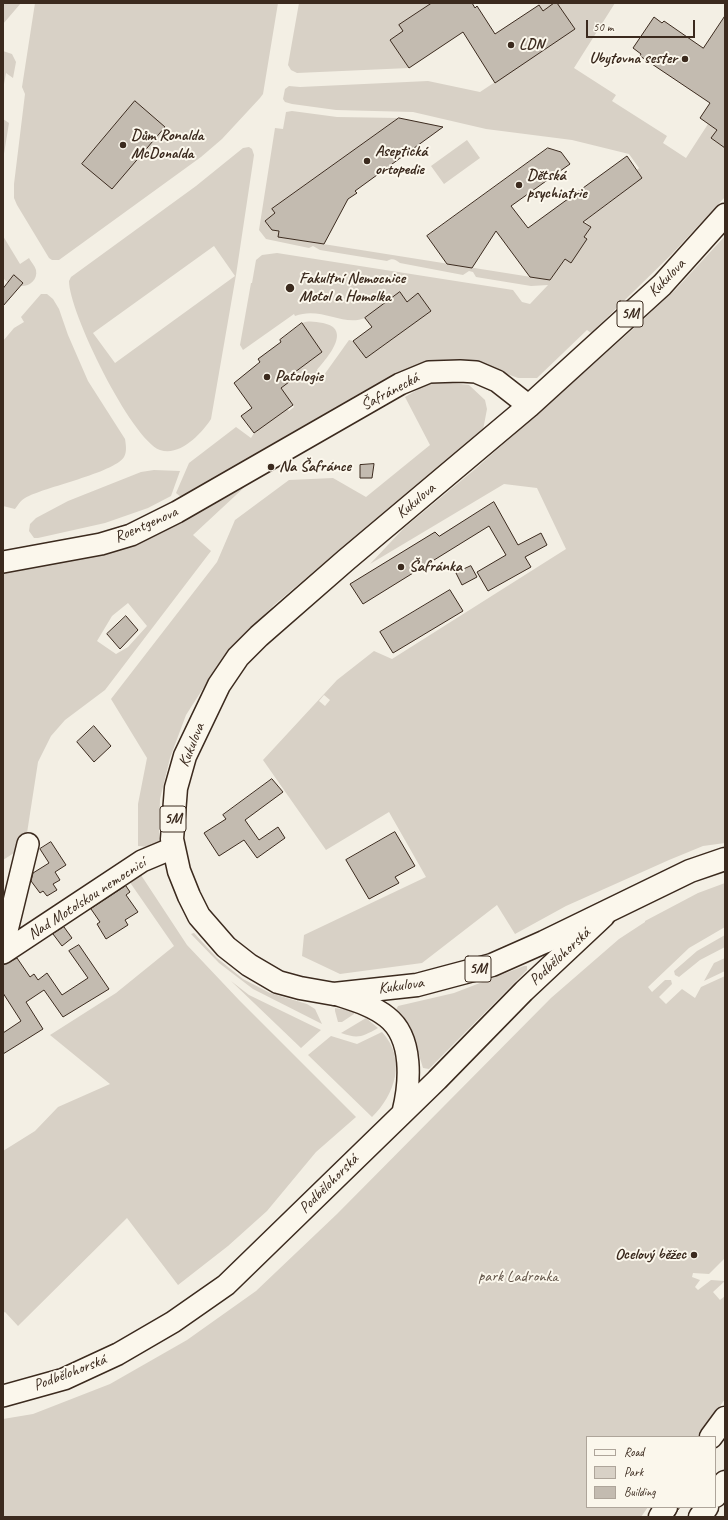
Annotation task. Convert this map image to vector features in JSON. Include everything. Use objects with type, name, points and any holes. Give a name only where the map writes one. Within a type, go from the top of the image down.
[{"type":"main road","name":"Kukulova","points":[[725,215],[662,285],[529,406],[346,560],[259,636],[238,658],[219,684],[185,756],[176,788],[172,839],[173,848],[188,896],[199,916],[226,947],[249,965],[278,982],[300,988],[334,994],[416,985],[492,965],[544,942],[690,871],[725,859]]},
{"type":"main road","points":[[712,1436],[725,1418]]},
{"type":"main road","points":[[716,1495],[725,1482]]},
{"type":"main road","points":[[660,1517],[665,1508]]},
{"type":"main road","points":[[700,1517],[706,1508]]},
{"type":"street","name":"Šafránecká","points":[[277,456],[400,384],[428,372],[476,372],[490,377],[529,406]]},
{"type":"street","name":"Roentgenova","points":[[3,562],[94,546],[131,535],[177,512],[277,456]]},
{"type":"street","points":[[3,947],[28,844]]},
{"type":"street","name":"Nad Motolskou nemocnicí","points":[[3,953],[142,861],[173,848]]},
{"type":"street","name":"Podbělohorská","points":[[3,1396],[64,1379],[118,1354],[173,1322],[226,1285],[404,1112],[524,992],[612,908]]},
{"type":"street","points":[[334,994],[364,1003],[388,1018],[402,1038],[408,1062],[409,1088],[404,1112]]},
{"type":"green space","points":[[3,3],[21,3],[3,24]]},
{"type":"green space","points":[[35,3],[278,3],[263,94],[260,98],[222,139],[201,157],[59,260],[52,260],[49,258],[14,198],[14,184],[25,94],[22,87]]},
{"type":"green space","points":[[299,3],[432,3],[400,26],[403,31],[390,40],[409,68],[297,73],[291,70],[288,65]]},
{"type":"green space","points":[[538,3],[554,3],[543,11]]},
{"type":"green space","points":[[557,3],[615,3],[574,68],[616,95],[612,101],[667,136],[663,143],[686,158],[708,124],[717,130],[711,138],[722,146],[725,141],[725,197],[671,255],[591,333],[587,330],[537,378],[518,378],[480,364],[401,373],[181,497],[176,493],[189,463],[236,427],[251,438],[254,433],[287,409],[289,411],[294,407],[281,388],[293,379],[291,375],[322,352],[302,323],[310,321],[323,323],[332,326],[336,331],[337,337],[335,344],[317,370],[324,375],[349,340],[353,341],[366,358],[431,311],[418,293],[407,302],[400,292],[373,313],[365,318],[357,320],[340,319],[314,313],[295,316],[294,314],[243,350],[240,345],[251,283],[256,260],[262,255],[277,253],[513,290],[522,302],[530,304],[548,285],[531,286],[476,277],[473,272],[469,271],[463,275],[400,263],[394,259],[387,261],[320,250],[313,246],[309,248],[266,239],[259,230],[275,128],[283,129],[286,112],[292,111],[337,117],[399,118],[272,209],[275,213],[265,221],[272,229],[279,231],[279,237],[550,280],[565,259],[571,263],[587,239],[584,237],[591,227],[585,221],[642,178],[637,170],[639,168],[629,154],[572,140],[486,129],[413,112],[336,110],[292,104],[285,102],[283,99],[285,89],[289,86],[300,87],[428,81],[480,92],[575,29]]},
{"type":"green space","points":[[3,51],[12,54],[16,62],[13,78],[6,73],[3,90]]},
{"type":"green space","points":[[3,119],[9,123],[3,160]]},
{"type":"green space","points":[[467,140],[480,158],[444,184],[431,166]]},
{"type":"green space","points":[[249,147],[252,149],[254,155],[236,275],[211,419],[196,437],[183,447],[168,451],[160,450],[148,441],[118,400],[90,345],[79,319],[69,281],[71,277],[196,186],[243,148]],"holes":[[[214,246],[235,276],[115,363],[93,333]]]},
{"type":"green space","points":[[3,236],[20,264],[29,258],[35,267],[36,277],[30,284],[20,286],[23,283],[14,276],[8,283],[3,278]]},
{"type":"green space","points":[[725,236],[725,843],[703,846],[669,860],[566,906],[515,934],[497,905],[422,963],[340,974],[302,956],[304,935],[426,877],[389,812],[326,850],[263,760],[337,680],[374,651],[392,659],[566,549],[537,488],[504,484],[370,564],[404,528],[474,470],[676,289]],"holes":[[[324,695],[330,700],[325,706],[319,701]]]},
{"type":"green space","points":[[41,294],[47,294],[53,299],[59,309],[68,335],[88,381],[125,439],[126,451],[124,457],[118,463],[107,469],[34,494],[24,499],[15,509],[3,506],[3,341],[14,328],[24,322],[21,317]]},
{"type":"green space","points":[[451,383],[469,385],[485,400],[487,409],[483,430],[274,605],[220,662],[186,715],[170,758],[160,799],[159,842],[148,847],[138,846],[138,804],[147,758],[111,699],[217,562],[235,520],[289,480],[333,478],[366,497],[430,445],[405,397],[427,384]]},
{"type":"green space","points":[[154,470],[180,471],[171,496],[148,508],[105,523],[38,538],[34,538],[29,531],[30,524],[36,518],[68,501],[141,472]]},
{"type":"green space","points":[[250,482],[193,535],[211,551],[105,690],[65,720],[51,736],[38,762],[25,846],[3,860],[3,570]],"holes":[[[128,603],[147,626],[128,647],[116,654],[97,641],[112,616]]]},
{"type":"green space","points":[[139,872],[187,945],[239,1000],[356,1117],[316,1152],[267,1211],[228,1246],[178,1285],[127,1218],[18,1326],[5,1312],[3,1313],[3,1151],[35,1131],[58,1107],[110,1084],[50,1035],[116,993],[174,946],[129,881]]},
{"type":"green space","name":"park Ladronka","points":[[725,883],[725,927],[689,948],[648,987],[652,992],[665,980],[671,980],[672,984],[659,997],[666,1004],[682,989],[695,998],[701,987],[725,976],[725,1258],[709,1274],[693,1273],[692,1277],[700,1280],[695,1287],[698,1290],[711,1280],[725,1281],[713,1292],[720,1300],[725,1296],[725,1399],[699,1436],[586,1436],[586,1508],[647,1508],[641,1517],[3,1517],[3,1419],[33,1414],[110,1384],[187,1340],[256,1291],[337,1214],[551,998],[619,939],[645,921],[698,893]]},
{"type":"green space","points":[[194,933],[217,958],[243,979],[270,993],[307,1004],[315,1009],[322,1024],[253,989],[219,963],[191,934]]},
{"type":"green space","points":[[725,935],[725,947],[700,960],[679,977],[675,975],[674,971],[697,951]]},
{"type":"green space","points":[[725,958],[725,971],[704,981],[714,963]]},
{"type":"green space","points":[[527,966],[527,970],[429,1069],[423,1068],[413,1035],[396,1010],[398,1006],[454,993]]},
{"type":"green space","points":[[231,981],[249,995],[321,1030],[301,1048]]},
{"type":"green space","points":[[335,1008],[354,1011],[354,1014],[342,1022],[338,1022]]},
{"type":"green space","points":[[366,1018],[378,1028],[360,1036],[352,1036],[341,1033]]},
{"type":"green space","points":[[382,1032],[390,1043],[394,1054],[396,1065],[395,1076],[392,1088],[387,1098],[372,1117],[308,1055],[331,1036],[357,1044]]},
{"type":"building","name":"LDN","points":[[432,3],[472,3],[475,8],[477,6],[495,34],[539,5],[543,11],[554,3],[557,3],[575,29],[495,83],[463,32],[409,68],[390,40],[403,31],[399,25]]},
{"type":"building","name":"Ubytovna sester","points":[[725,16],[725,148],[711,138],[717,130],[700,118],[710,103],[640,56],[641,54],[633,48],[654,17],[662,23],[664,21],[703,48]]},
{"type":"building","name":"Dům Ronalda McDonalda","points":[[135,101],[165,127],[112,189],[82,164]]},
{"type":"building","name":"Aseptická ortopedie","points":[[399,118],[443,127],[355,191],[357,193],[348,199],[324,244],[278,237],[279,231],[272,230],[265,221],[275,213],[272,209]]},
{"type":"building","points":[[548,148],[561,152],[570,164],[511,206],[528,228],[627,156],[642,178],[583,222],[591,227],[584,237],[587,239],[571,263],[565,259],[550,280],[530,277],[496,231],[472,268],[447,264],[427,236]]},
{"type":"building","points":[[14,275],[23,283],[3,306],[3,289]]},
{"type":"building","points":[[400,292],[407,302],[418,293],[431,311],[366,358],[353,341],[372,327],[365,318]]},
{"type":"building","name":"Patologie","points":[[302,323],[322,352],[291,375],[293,379],[281,388],[293,405],[254,433],[241,416],[252,408],[234,383],[260,362],[258,359],[281,342],[280,340]]},
{"type":"building","points":[[374,464],[372,478],[360,478],[360,465]]},
{"type":"building","points":[[494,502],[518,545],[541,533],[547,545],[525,557],[531,567],[488,591],[477,572],[506,555],[489,526],[363,604],[350,584],[435,532],[439,536]]},
{"type":"building","points":[[471,566],[477,577],[462,585],[456,573]]},
{"type":"building","points":[[450,590],[463,611],[393,653],[380,632]]},
{"type":"building","points":[[126,616],[138,630],[120,649],[107,634]]},
{"type":"building","points":[[94,726],[111,746],[94,762],[77,742]]},
{"type":"building","points":[[272,779],[283,792],[245,820],[259,840],[278,827],[285,838],[257,858],[244,840],[219,856],[204,833],[226,819],[223,815]]},
{"type":"building","points":[[395,832],[415,866],[395,877],[399,883],[369,899],[346,860]]},
{"type":"building","points":[[51,842],[66,865],[55,872],[60,880],[53,884],[57,890],[47,896],[43,891],[40,893],[31,881],[33,873],[49,863],[40,849]]},
{"type":"building","points":[[126,886],[130,892],[126,895],[138,912],[125,920],[128,925],[106,939],[97,924],[100,922],[91,909]]},
{"type":"building","points":[[64,927],[72,938],[62,946],[53,934]]},
{"type":"building","points":[[79,945],[109,989],[63,1017],[44,990],[26,1002],[43,1029],[3,1054],[3,1033],[21,1021],[3,993],[3,965],[17,958],[30,977],[34,974],[38,980],[47,973],[62,995],[88,978],[69,951]]},
{"type":"tram line","points":[[673,1517],[679,1508]]},
{"type":"place","name":"LDN","points":[[511,45]]},
{"type":"place","name":"Ubytovna sester","points":[[685,59]]},
{"type":"place","name":"Dům Ronalda McDonalda","points":[[123,145]]},
{"type":"place","name":"Aseptická ortopedie","points":[[367,161]]},
{"type":"place","name":"Dětská psychiatrie","points":[[519,185]]},
{"type":"place","name":"Fakultní Nemocnice Motol a Homolka","points":[[290,288]]},
{"type":"place","name":"Patologie","points":[[267,377]]},
{"type":"place","name":"Na Šafránce","points":[[271,467]]},
{"type":"place","name":"Šafránka","points":[[401,567]]},
{"type":"place","name":"Ocelový běžec","points":[[694,1255]]}]
